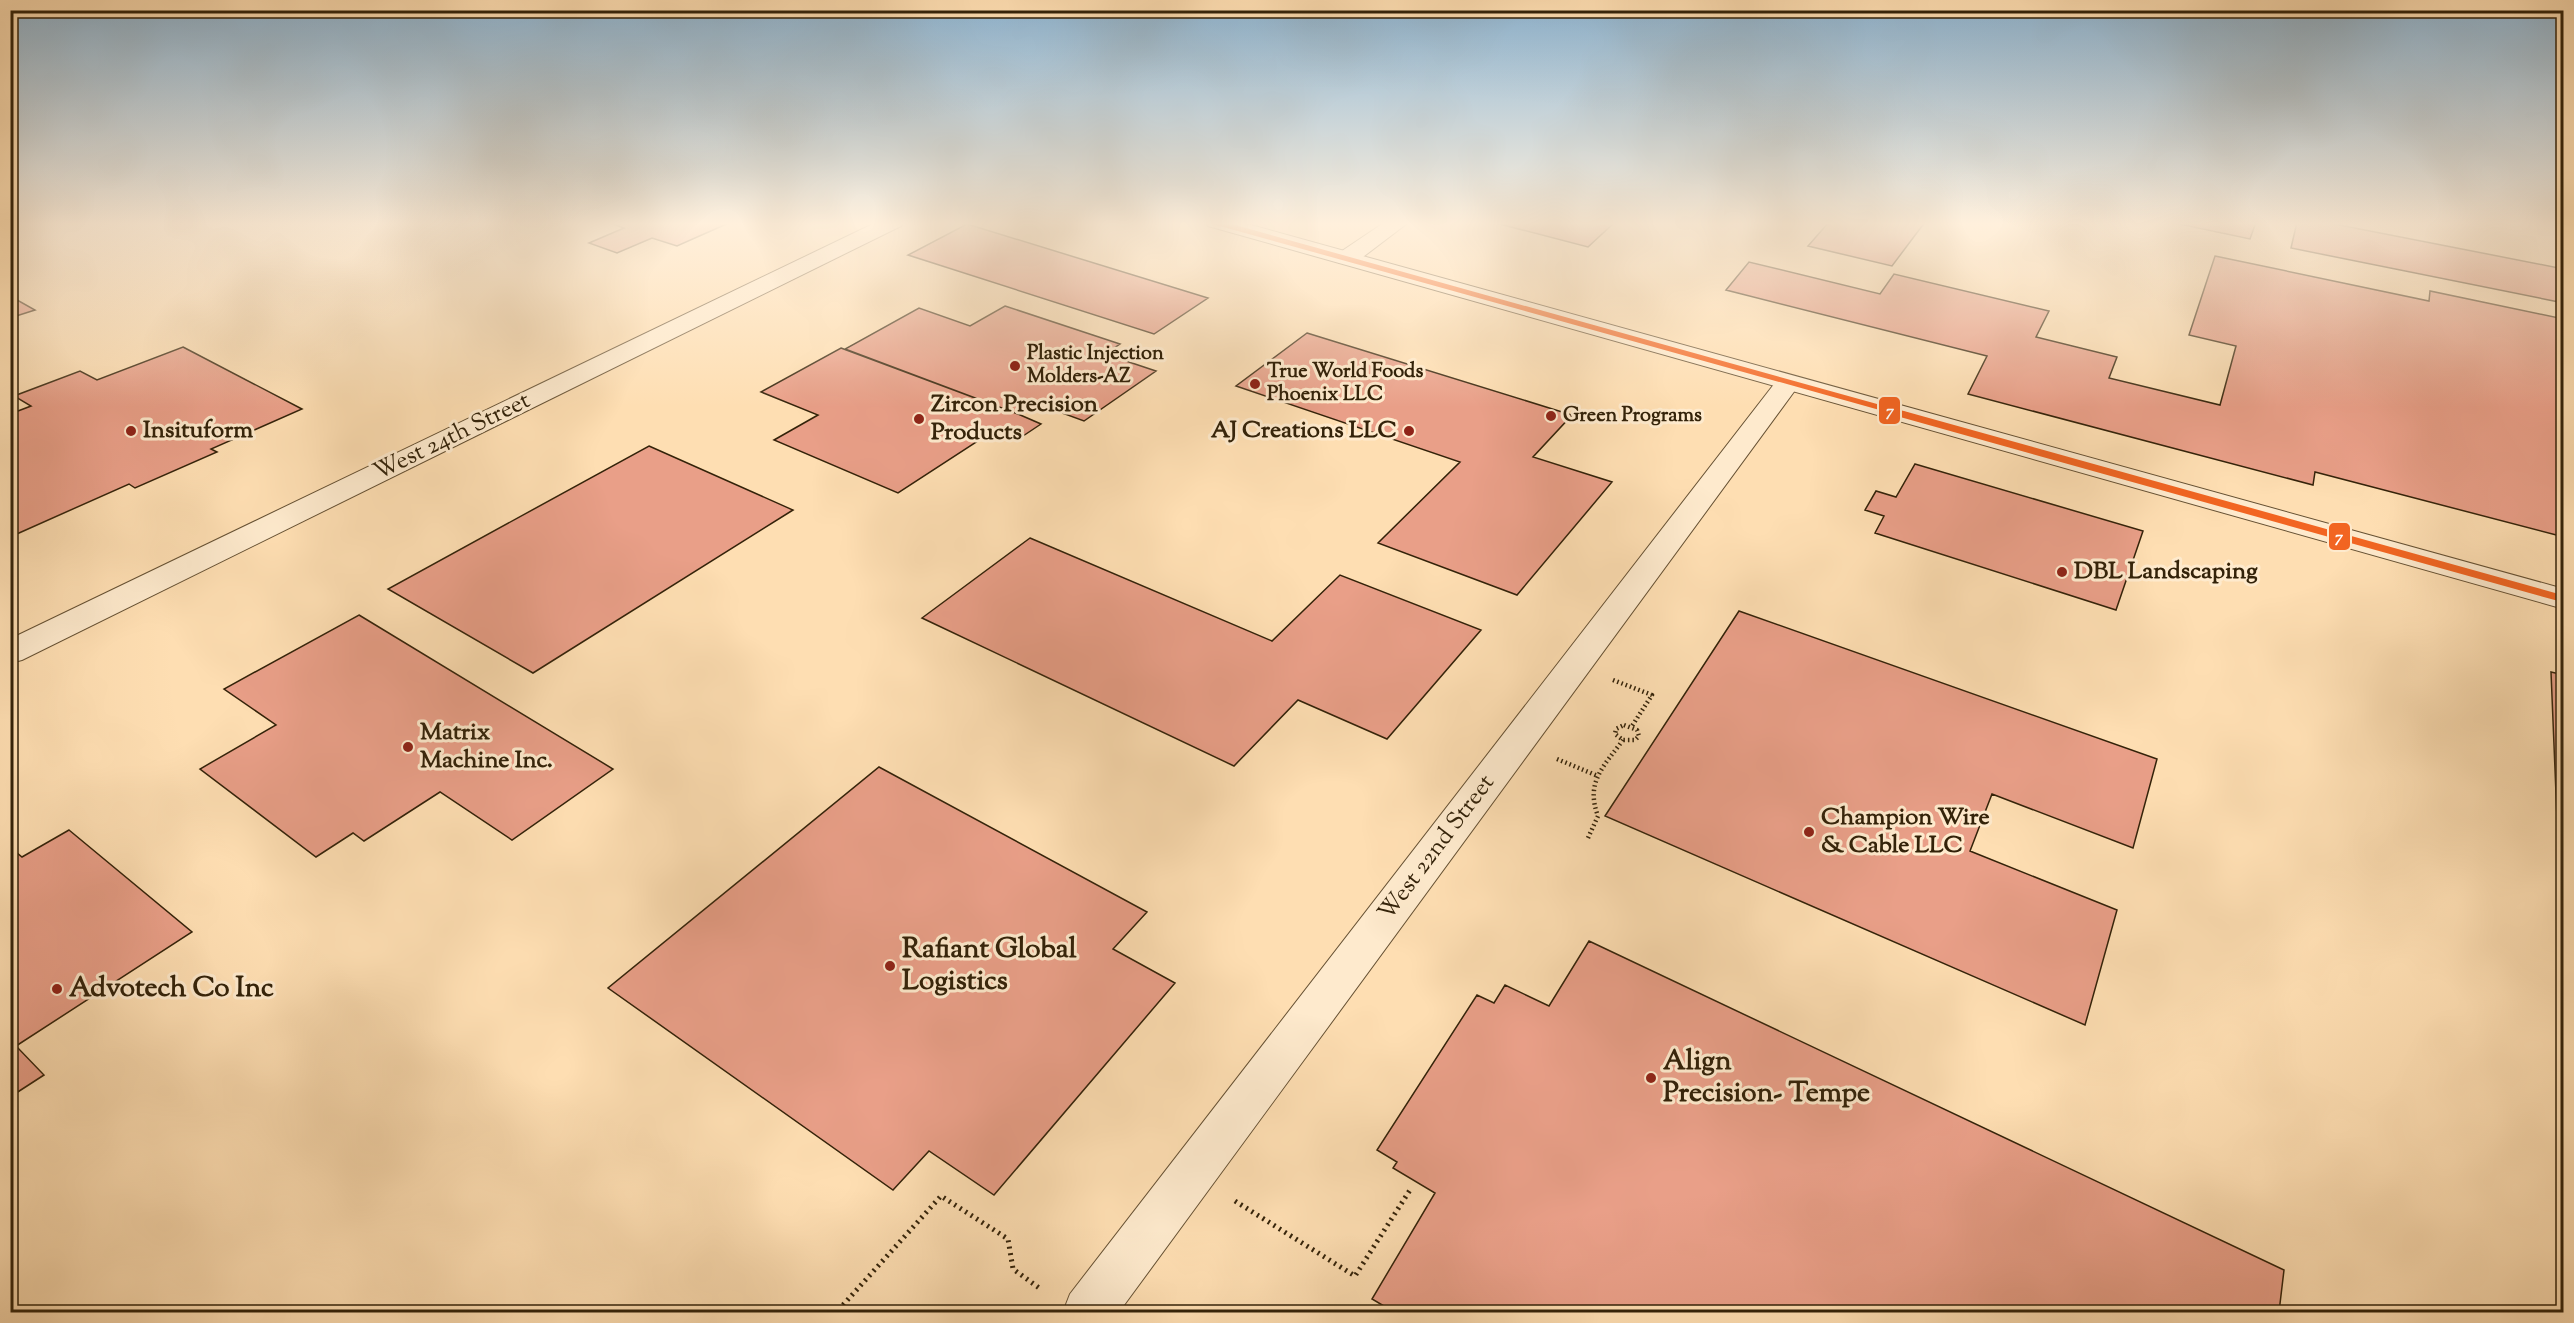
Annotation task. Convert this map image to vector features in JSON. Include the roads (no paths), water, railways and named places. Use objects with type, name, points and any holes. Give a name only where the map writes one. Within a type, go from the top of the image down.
[{"type":"street","name":"West 24th Street","points":[[10,652],[767,284]]},
{"type":"street","points":[[1437,284],[1787,384],[2564,600]]},
{"type":"street","name":"West 22nd Street","points":[[1088,1312],[1787,384]]},
{"type":"place","name":"Plastic Injection Molders-AZ","points":[[1015,366]]},
{"type":"place","name":"True World Foods Phoenix LLC","points":[[1255,384]]},
{"type":"place","name":"Green Programs","points":[[1551,416]]},
{"type":"place","name":"Zircon Precision Products","points":[[919,419]]},
{"type":"place","name":"Insituform","points":[[131,431]]},
{"type":"place","name":"AJ Creations LLC","points":[[1409,431]]},
{"type":"place","name":"DBL Landscaping","points":[[2062,572]]},
{"type":"place","name":"Matrix Machine Inc.","points":[[408,747]]},
{"type":"place","name":"Champion Wire & Cable LLC","points":[[1809,832]]},
{"type":"place","name":"Rafiant Global Logistics","points":[[890,966]]},
{"type":"place","name":"Advotech Co Inc","points":[[57,989]]},
{"type":"place","name":"Align Precision- Tempe","points":[[1651,1078]]}]
